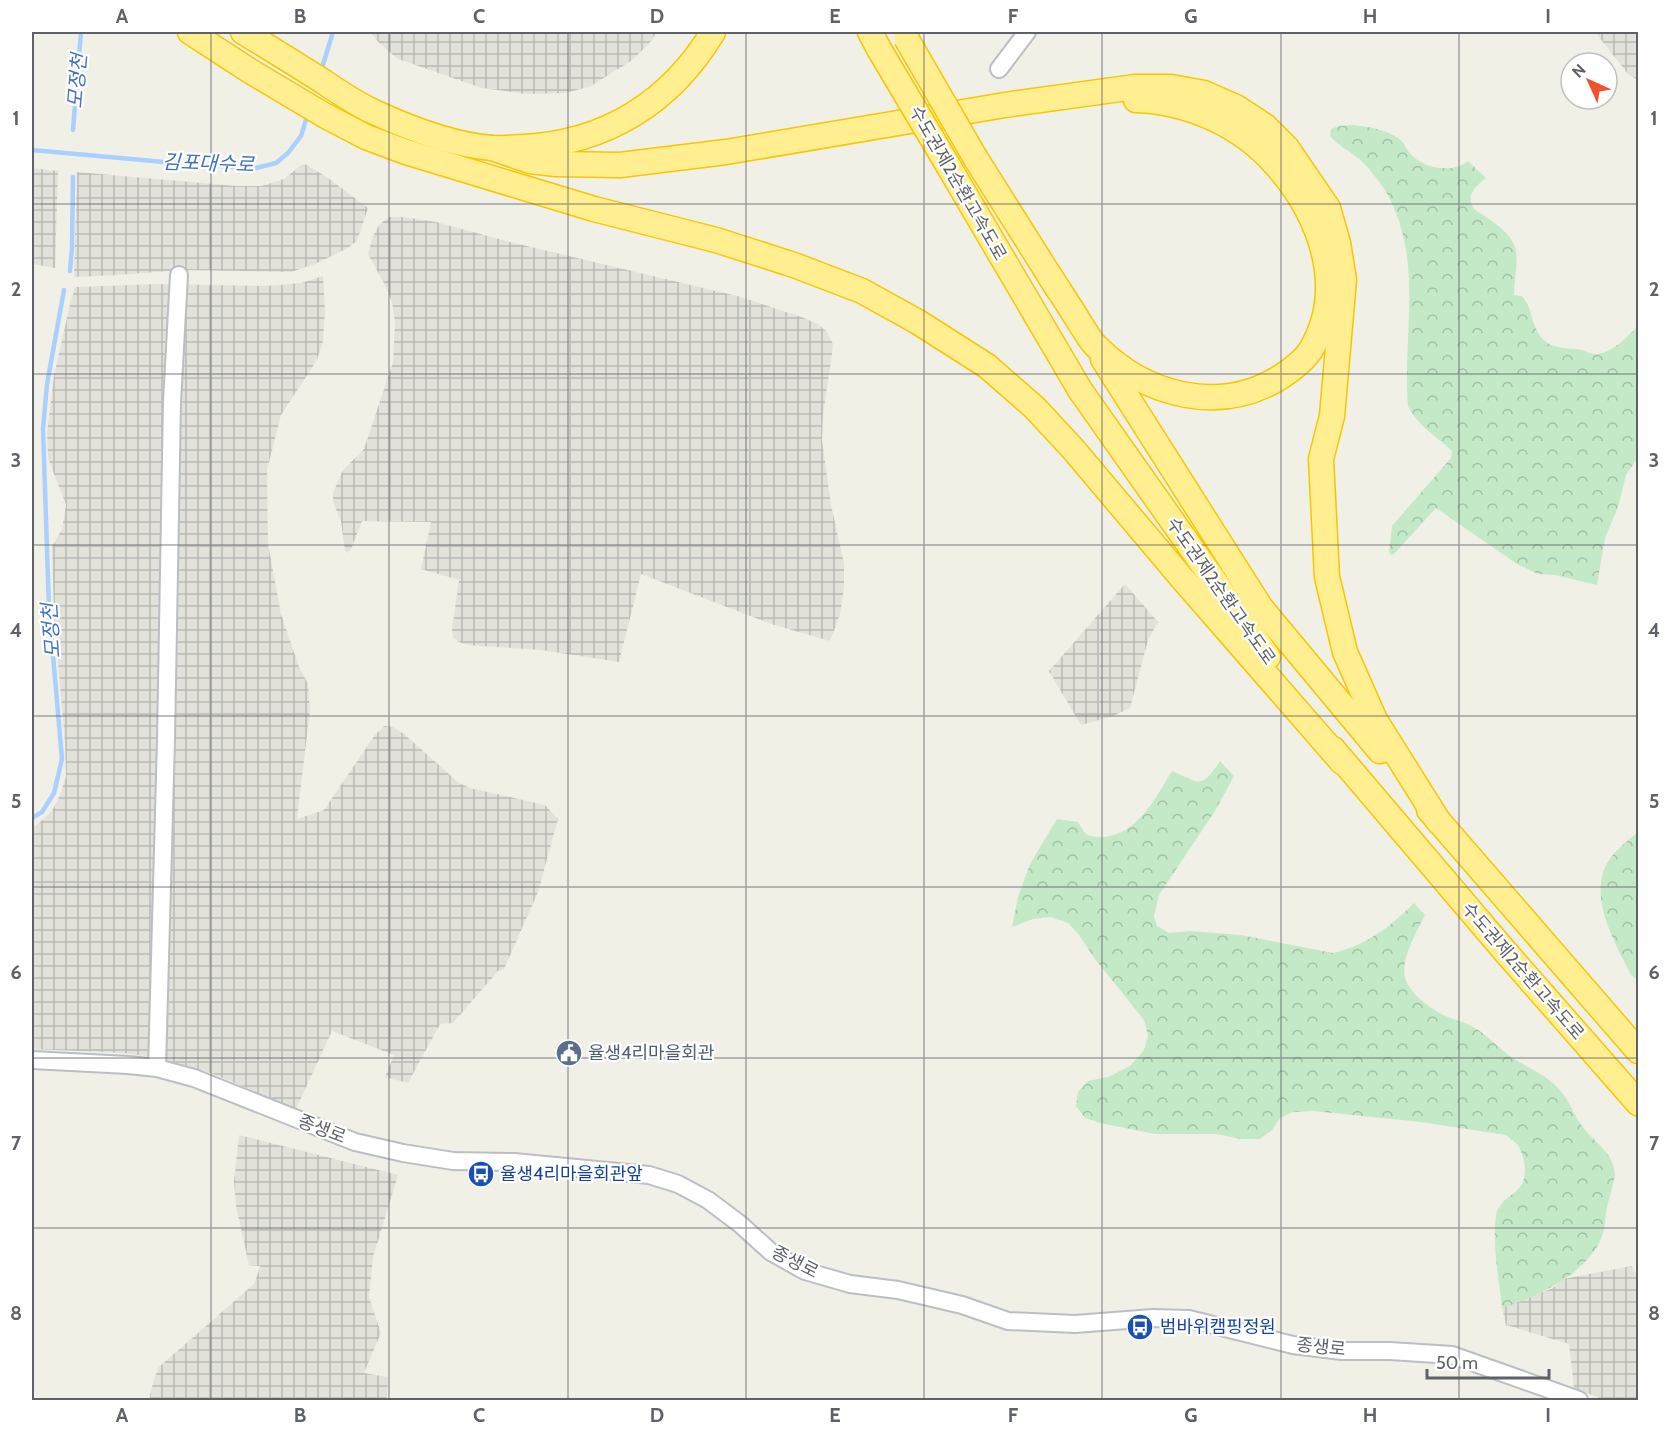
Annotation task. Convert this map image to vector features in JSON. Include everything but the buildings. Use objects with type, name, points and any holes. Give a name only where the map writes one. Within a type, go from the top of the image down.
[{"type":"highway","points":[[190,32],[324,115],[366,136],[406,152],[594,209],[716,240],[794,265],[862,291],[918,322],[987,366],[1035,408],[1073,449],[1181,578],[1342,762]]},
{"type":"highway","points":[[492,148],[560,143],[604,131],[625,120],[659,96],[688,68],[713,32]]},
{"type":"highway","name":"수도권제2순환고속도로","points":[[905,35],[976,159],[1261,608],[1439,822],[1638,1051]]},
{"type":"highway","points":[[251,37],[373,112],[446,139],[492,148],[530,161],[556,164],[620,165],[726,152],[1005,105],[1135,87],[1171,87],[1204,93],[1236,106],[1265,126],[1287,148],[1328,208],[1338,243],[1343,271],[1342,314],[1332,416],[1321,459],[1327,577],[1345,652],[1375,720],[1439,822]]},
{"type":"highway","name":"수도권제2순환고속도로","points":[[874,40],[1080,390],[1342,762],[1638,1103]]},
{"type":"highway","points":[[469,171],[639,180],[710,171],[882,142],[980,121],[1107,98],[1146,100],[1185,106],[1213,118],[1243,136],[1267,155],[1291,182],[1310,212],[1321,237],[1329,288],[1323,322],[1311,350],[1290,372],[1263,388],[1231,396],[1200,398],[1174,393],[1148,384],[1127,372],[1095,346],[1049,275]]},
{"type":"street","points":[[999,69],[1027,32]]},
{"type":"street","points":[[157,1068],[172,402],[179,275]]},
{"type":"street","name":"종생로","points":[[32,1060],[157,1068],[194,1078],[355,1142],[403,1153],[453,1161],[563,1165],[649,1175],[678,1184],[708,1200],[740,1224],[771,1252],[805,1271],[850,1284],[898,1290],[962,1305],[1008,1321],[1075,1324],[1153,1318],[1189,1318],[1293,1345],[1342,1351],[1452,1355],[1579,1401]]},
{"type":"shaded area","points":[[370,32],[657,32],[649,44],[631,61],[589,87],[565,93],[526,94],[482,88],[398,59]]},
{"type":"shaded area","points":[[1595,32],[1638,32],[1638,77],[1636,79],[1628,74],[1619,63],[1619,51],[1610,51]]},
{"type":"shaded area","points":[[305,164],[368,208],[357,241],[346,249],[315,264],[291,272],[181,270],[74,277],[77,172],[236,186],[261,186],[284,179]]},
{"type":"shaded area","points":[[32,168],[58,171],[55,268],[32,264]]},
{"type":"shaded area","points":[[389,217],[436,222],[741,297],[804,318],[818,324],[827,332],[833,344],[823,414],[822,440],[831,505],[844,563],[844,588],[840,614],[830,641],[771,624],[641,574],[619,662],[541,650],[468,645],[453,637],[452,629],[459,580],[421,569],[431,522],[362,521],[351,549],[348,553],[345,551],[341,521],[333,502],[333,493],[343,470],[364,449],[393,362],[395,323],[392,302],[368,254],[373,236],[380,224]]},
{"type":"shaded area","points":[[323,276],[325,311],[323,341],[317,360],[281,415],[267,470],[268,544],[281,614],[299,667],[308,684],[310,709],[297,819],[324,810],[375,735],[384,726],[393,727],[404,734],[459,783],[470,788],[545,805],[558,819],[538,892],[504,969],[498,971],[453,1023],[440,1024],[408,1083],[385,1077],[394,1055],[332,1031],[296,1109],[211,1073],[160,1058],[124,1053],[32,1049],[32,827],[52,811],[66,776],[54,615],[52,547],[62,529],[66,505],[48,458],[47,432],[54,376],[75,287],[157,284],[267,286],[301,283]]},
{"type":"shaded area","points":[[1125,584],[1158,622],[1148,640],[1130,708],[1113,716],[1081,725],[1049,671]]},
{"type":"shaded area","points":[[239,1135],[398,1175],[373,1257],[369,1297],[381,1333],[364,1373],[388,1377],[387,1400],[149,1400],[159,1367],[254,1284],[257,1276],[260,1266],[249,1265],[236,1206],[234,1181]]},
{"type":"shaded area","points":[[1632,1266],[1638,1278],[1638,1400],[1602,1399],[1574,1388],[1569,1344],[1506,1325],[1502,1308],[1553,1288],[1563,1279]]},
{"type":"green space","points":[[1353,125],[1388,132],[1402,141],[1415,158],[1429,166],[1454,167],[1468,161],[1486,178],[1472,192],[1471,204],[1511,239],[1516,252],[1514,295],[1522,296],[1526,301],[1535,327],[1548,343],[1556,347],[1578,349],[1592,354],[1603,353],[1620,343],[1638,325],[1638,457],[1626,475],[1618,507],[1605,538],[1597,585],[1555,575],[1538,574],[1517,564],[1436,508],[1394,554],[1391,555],[1389,552],[1392,526],[1451,458],[1452,451],[1422,425],[1408,406],[1409,296],[1405,242],[1397,216],[1385,190],[1373,173],[1330,136],[1331,129]]},
{"type":"green space","points":[[1220,761],[1234,776],[1215,811],[1159,895],[1154,916],[1157,926],[1169,933],[1190,931],[1241,935],[1333,953],[1357,945],[1377,934],[1414,903],[1425,915],[1413,939],[1404,967],[1410,988],[1430,1007],[1478,1030],[1519,1062],[1553,1083],[1566,1098],[1581,1125],[1604,1149],[1614,1167],[1615,1177],[1602,1236],[1586,1261],[1560,1282],[1531,1297],[1502,1308],[1495,1250],[1496,1215],[1502,1203],[1519,1188],[1525,1172],[1520,1149],[1506,1135],[1421,1122],[1313,1111],[1293,1112],[1280,1118],[1272,1130],[1260,1139],[1241,1139],[1216,1134],[1155,1134],[1085,1118],[1076,1106],[1078,1092],[1088,1081],[1108,1077],[1130,1066],[1144,1050],[1148,1035],[1144,1020],[1068,923],[1050,917],[1033,919],[1012,927],[1018,897],[1030,864],[1057,819],[1078,822],[1085,833],[1090,836],[1104,837],[1116,834],[1127,829],[1145,813],[1172,771],[1194,781],[1204,780]]},
{"type":"green space","points":[[1638,832],[1638,981],[1631,975],[1606,922],[1601,893],[1602,879],[1609,860]]},
{"type":"waterway","name":"모정천","points":[[73,130],[81,32]]},
{"type":"waterway","name":"김포대수로","points":[[321,71],[333,32]]},
{"type":"waterway","name":"김포대수로","points":[[32,150],[256,168],[276,163],[288,153],[301,136],[308,113]]},
{"type":"waterway","name":"모정천","points":[[70,271],[73,177]]},
{"type":"waterway","name":"모정천","points":[[32,818],[42,812],[54,793],[62,759],[49,609],[43,429],[47,384],[64,290]]},
{"type":"place","name":"율생4리마을회관","points":[[569,1053]]},
{"type":"place","name":"율생4리마을회관앞","points":[[481,1174]]},
{"type":"place","name":"범바위캠핑정원","points":[[1140,1327]]}]
